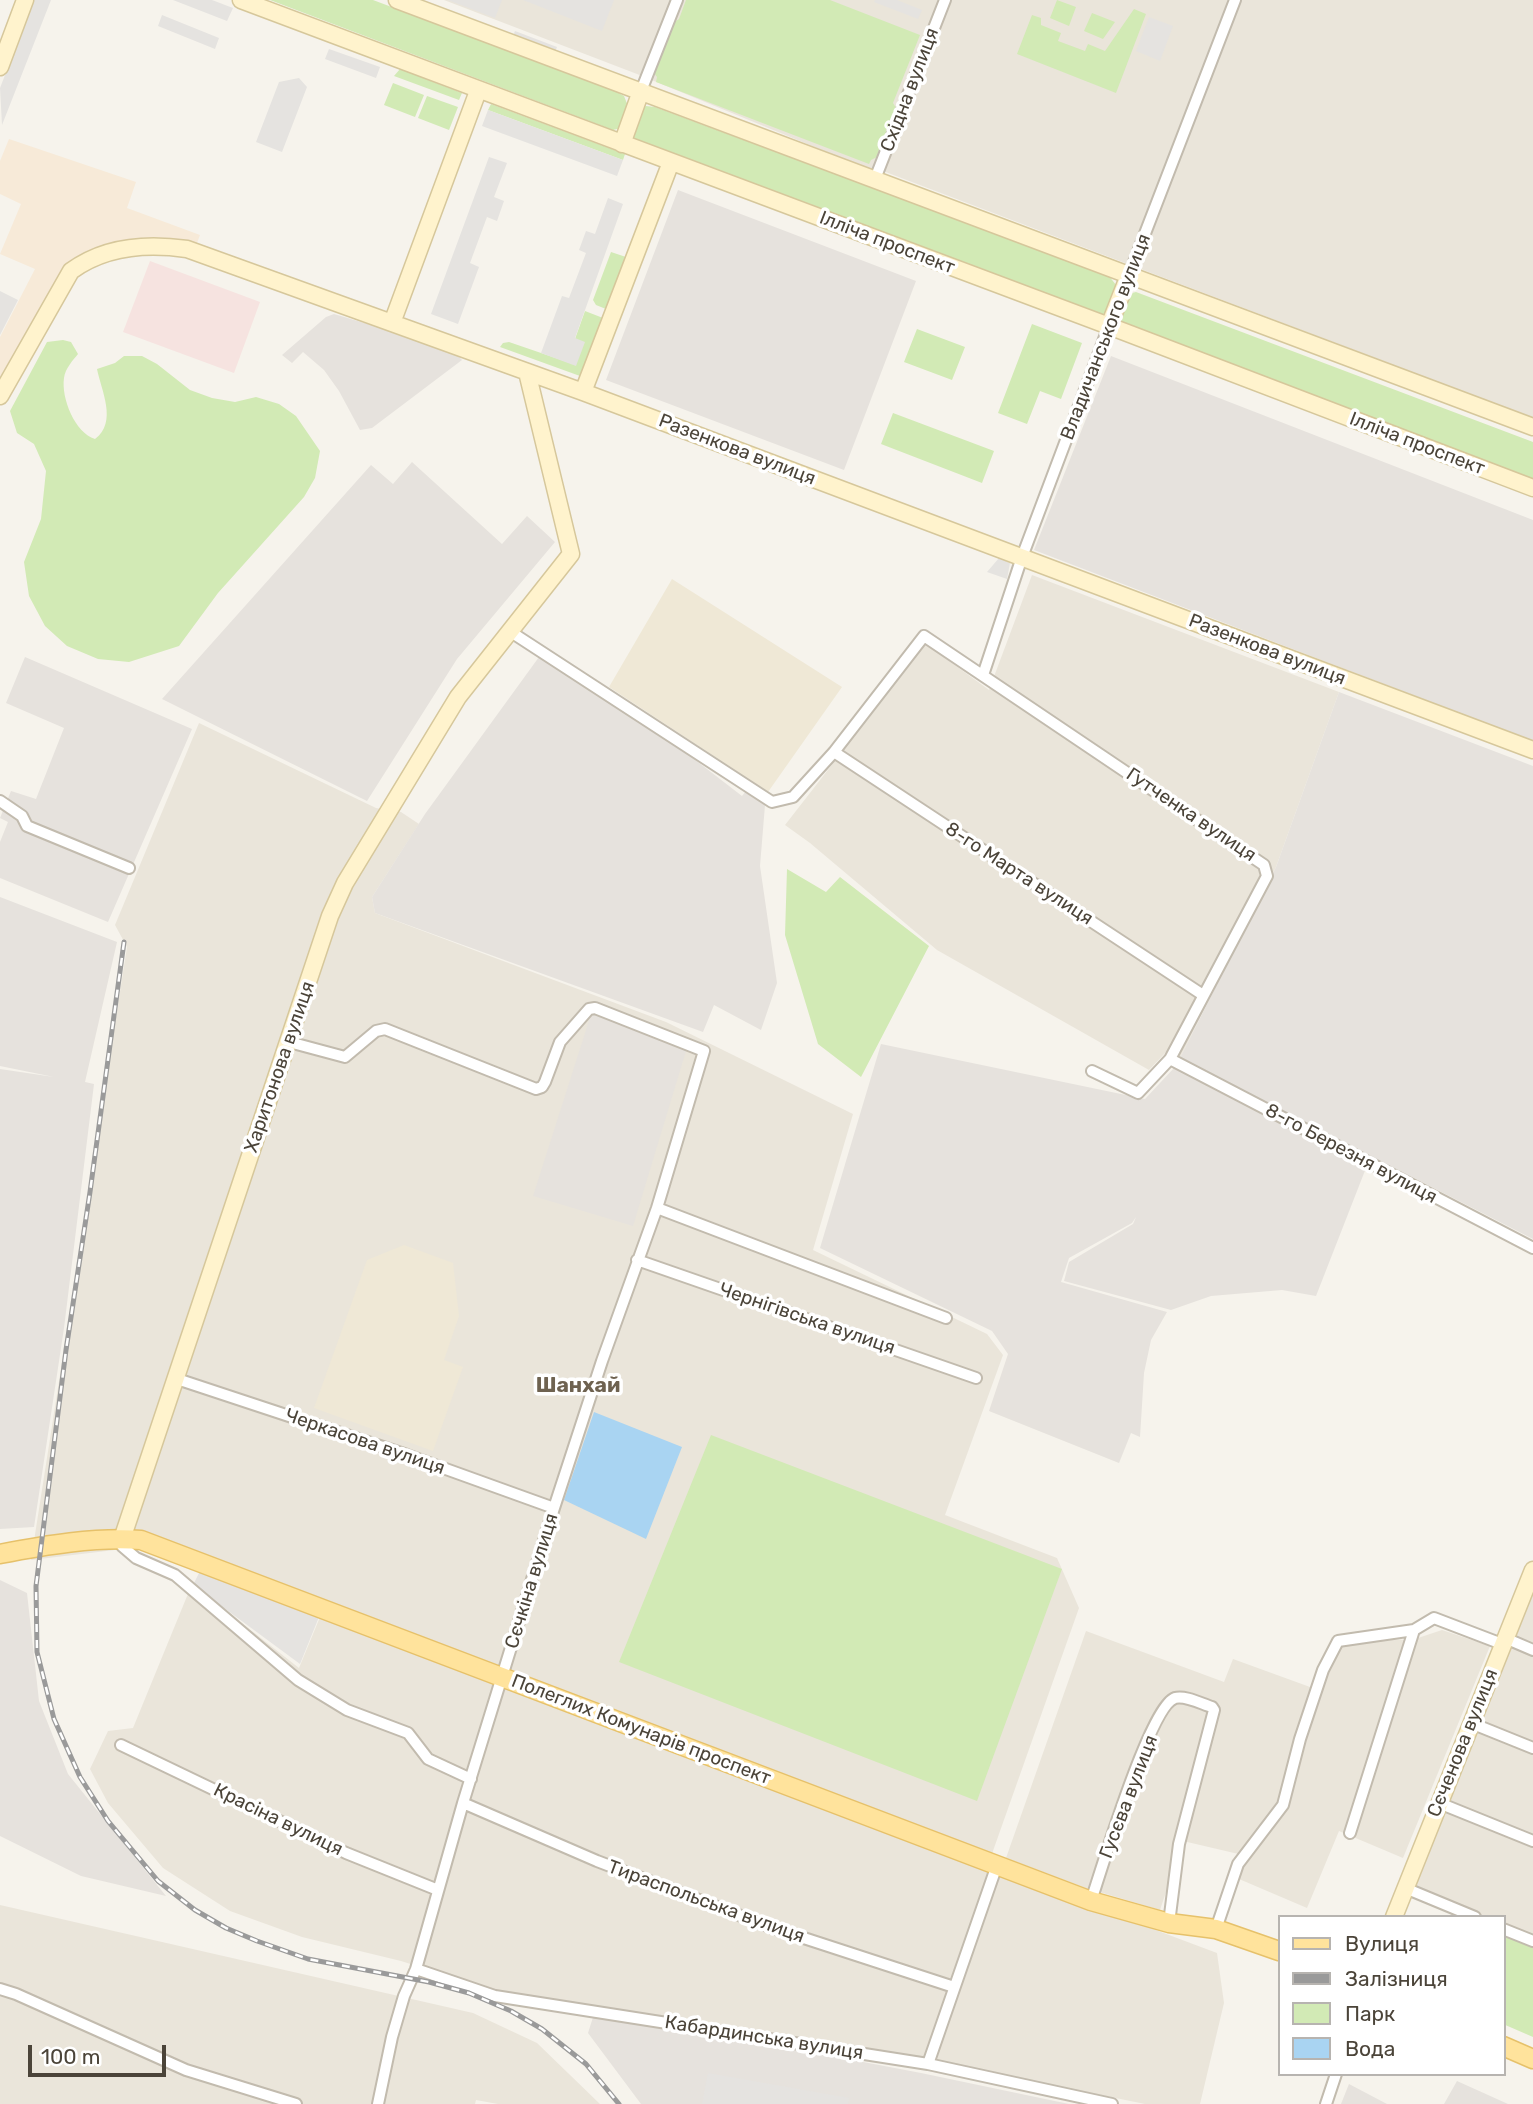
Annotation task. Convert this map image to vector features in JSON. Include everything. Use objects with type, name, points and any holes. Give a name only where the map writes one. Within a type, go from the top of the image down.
[{"type":"main road","name":"Полеглих Комунарів проспект","points":[[0,1554],[42,1546],[122,1539],[141,1540],[1091,1901],[1169,1923],[1216,1929],[1278,1951]]},
{"type":"main road","points":[[1505,2047],[1533,2059]]},
{"type":"street","points":[[0,67],[26,0]]},
{"type":"street","name":"Ілліча проспект","points":[[241,0],[1533,488]]},
{"type":"street","points":[[397,0],[1533,427]]},
{"type":"street","points":[[622,144],[677,0]]},
{"type":"street","name":"Східна вулиця","points":[[875,179],[945,0]]},
{"type":"street","name":"Владичанського вулиця","points":[[983,676],[1022,557],[1235,0]]},
{"type":"street","points":[[392,323],[478,91]]},
{"type":"street","points":[[583,392],[671,162]]},
{"type":"street","name":"Разенкова вулиця","points":[[0,396],[71,271],[90,258],[117,249],[164,246],[187,249],[583,392],[1533,750]]},
{"type":"street","name":"Харитонова вулиця","points":[[122,1539],[330,916],[345,883],[458,697],[571,554],[527,372]]},
{"type":"street","points":[[511,632],[772,802],[793,797],[834,752]]},
{"type":"street","name":"Гутченка вулиця","points":[[834,752],[924,636],[1264,864],[1267,876],[1170,1059],[1138,1093],[1092,1071]]},
{"type":"street","name":"8-го Марта вулиця","points":[[834,752],[1203,995]]},
{"type":"street","points":[[0,801],[22,816],[27,826],[129,868]]},
{"type":"street","name":"Сєчкіна вулиця","points":[[289,1042],[345,1057],[376,1031],[385,1029],[536,1089],[542,1087],[545,1082],[560,1042],[589,1009],[704,1051],[657,1208],[554,1508],[463,1803],[416,1969],[404,1996],[378,2104]]},
{"type":"street","name":"8-го Березня вулиця","points":[[1170,1059],[1533,1248]]},
{"type":"street","points":[[657,1208],[946,1318]]},
{"type":"street","name":"Чернігівська вулиця","points":[[637,1260],[976,1378]]},
{"type":"street","name":"Черкасова вулиця","points":[[174,1378],[407,1455],[554,1508]]},
{"type":"street","points":[[122,1539],[122,1546],[136,1558],[184,1582],[298,1680],[347,1710],[408,1733],[428,1759],[471,1779]]},
{"type":"street","name":"Сєченова вулиця","points":[[1395,1915],[1533,1570]]},
{"type":"street","points":[[1216,1929],[1238,1864],[1283,1805],[1300,1738],[1323,1670],[1338,1641],[1414,1630],[1434,1618],[1533,1650]]},
{"type":"street","points":[[1350,1833],[1414,1630]]},
{"type":"street","name":"Гусєва вулиця","points":[[1091,1901],[1138,1760],[1166,1706],[1175,1698],[1182,1698],[1212,1707],[1214,1710],[1179,1844],[1169,1923]]},
{"type":"street","points":[[1471,1723],[1533,1748]]},
{"type":"street","name":"Красіна вулиця","points":[[121,1745],[346,1853],[438,1889]]},
{"type":"street","points":[[1439,1802],[1533,1841]]},
{"type":"street","name":"Тираспольська вулиця","points":[[463,1803],[597,1861],[770,1927],[954,1987]]},
{"type":"street","points":[[928,2064],[997,1865]]},
{"type":"street","points":[[1405,1888],[1470,1915]]},
{"type":"street","points":[[1505,1930],[1533,1941]]},
{"type":"street","name":"Кабардинська вулиця","points":[[416,1969],[495,1996],[928,2064],[1112,2104]]},
{"type":"street","points":[[0,1989],[186,2070],[296,2104]]},
{"type":"street","points":[[1326,2104],[1335,2076]]},
{"type":"shaded area","points":[[34,0],[51,0],[2,125],[0,88]]},
{"type":"shaded area","points":[[173,0],[212,0],[233,8],[227,21]]},
{"type":"shaded area","points":[[444,0],[939,0],[873,171],[637,74]]},
{"type":"shaded area","points":[[448,0],[502,0],[495,18]]},
{"type":"shaded area","points":[[523,0],[614,0],[602,31]]},
{"type":"shaded area","points":[[897,0],[922,10],[918,19],[874,2]]},
{"type":"shaded area","points":[[950,0],[1533,0],[1533,418],[883,171]]},
{"type":"shaded area","points":[[162,15],[219,38],[215,49],[158,26]]},
{"type":"shaded area","points":[[1149,17],[1173,26],[1160,61],[1136,51]]},
{"type":"shaded area","points":[[515,31],[557,47],[555,52],[513,36]]},
{"type":"shaded area","points":[[329,49],[380,67],[376,78],[325,59]]},
{"type":"shaded area","points":[[299,78],[307,87],[282,152],[256,142],[279,82]]},
{"type":"shaded area","points":[[488,110],[623,160],[617,176],[482,126]]},
{"type":"shaded area","points":[[9,139],[136,182],[127,208],[200,235],[192,256],[154,249],[84,263],[0,388],[0,337],[35,269],[0,254],[21,204],[0,194],[0,161]]},
{"type":"shaded area","points":[[489,157],[507,163],[494,197],[504,201],[497,221],[487,217],[470,263],[479,267],[458,324],[431,314]]},
{"type":"shaded area","points":[[678,190],[916,281],[844,470],[606,380]]},
{"type":"shaded area","points":[[608,198],[623,204],[575,338],[585,342],[576,366],[541,353],[562,296],[569,298],[586,253],[579,250],[586,231],[595,234]]},
{"type":"shaded area","points":[[150,261],[260,302],[234,373],[123,332]]},
{"type":"shaded area","points":[[0,291],[18,300],[0,335]]},
{"type":"shaded area","points":[[334,314],[452,349],[462,360],[372,428],[360,430],[324,370],[303,352],[292,363],[282,355],[326,317]]},
{"type":"shaded area","points":[[1111,356],[1533,520],[1533,741],[1034,550]]},
{"type":"shaded area","points":[[412,462],[502,544],[527,516],[555,542],[457,659],[367,801],[162,699],[371,465],[393,484]]},
{"type":"shaded area","points":[[999,558],[1010,563],[1007,579],[987,572]]},
{"type":"shaded area","points":[[1032,575],[1339,692],[1276,867],[1180,1058],[1166,1052],[1149,1070],[937,950],[785,825],[926,644],[989,690]]},
{"type":"shaded area","points":[[672,579],[842,687],[768,792],[609,687]]},
{"type":"shaded area","points":[[25,657],[192,729],[108,922],[0,878],[0,842],[8,822],[0,818],[11,791],[36,799],[64,728],[6,703]]},
{"type":"shaded area","points":[[539,657],[681,749],[742,796],[746,791],[765,805],[760,866],[777,983],[761,1030],[714,1005],[703,1032],[375,913],[372,897],[425,814]]},
{"type":"shaded area","points":[[1339,692],[1533,766],[1533,1239],[1180,1058],[1276,867]]},
{"type":"shaded area","name":"Шанхай","points":[[199,723],[376,808],[401,812],[419,824],[372,897],[375,913],[666,1022],[853,1114],[813,1250],[987,1334],[1003,1355],[945,1515],[1057,1558],[1079,1608],[988,1865],[140,1547],[31,1560],[127,947],[115,925]]},
{"type":"shaded area","points":[[0,897],[117,942],[85,1082],[94,1084],[64,1328],[34,1527],[0,1529],[0,1069],[54,1077],[0,1066]]},
{"type":"shaded area","points":[[593,1008],[689,1041],[633,1226],[533,1196]]},
{"type":"shaded area","points":[[881,1044],[1145,1099],[1174,1068],[1366,1168],[1316,1296],[1282,1290],[1211,1296],[1171,1310],[1064,1281],[1069,1262],[1133,1224],[1136,1217],[1132,1223],[1069,1258],[1061,1282],[1167,1312],[1151,1340],[1144,1373],[1140,1437],[1131,1433],[1119,1463],[989,1411],[1008,1354],[992,1331],[820,1248]]},
{"type":"shaded area","points":[[404,1245],[453,1263],[459,1316],[444,1360],[463,1367],[433,1451],[314,1408],[367,1260]]},
{"type":"shaded area","points":[[200,1571],[319,1617],[300,1664],[193,1585]]},
{"type":"shaded area","points":[[0,1580],[27,1593],[39,1701],[68,1774],[166,1896],[81,1876],[0,1836]]},
{"type":"shaded area","points":[[192,1584],[299,1668],[320,1617],[1217,1953],[1224,2003],[1200,2104],[1145,2104],[934,2061],[495,1991],[401,1961],[302,1937],[230,1911],[163,1868],[108,1803],[90,1769],[108,1731],[133,1728]]},
{"type":"shaded area","points":[[1533,1592],[1533,1936],[1505,1925],[1505,1915],[1479,1915],[1412,1888]]},
{"type":"shaded area","points":[[1442,1630],[1490,1646],[1403,1858],[1339,1831],[1307,1908],[1239,1879],[1247,1856],[1183,1841],[1160,1910],[1086,1888],[1006,1858],[1086,1631],[1224,1682],[1233,1659],[1321,1691],[1341,1638],[1412,1640]]},
{"type":"shaded area","points":[[0,1905],[473,2013],[537,2043],[600,2104],[498,2104],[476,2100],[475,2104],[0,2104]]},
{"type":"shaded area","points":[[595,2011],[1069,2104],[641,2104],[588,2033]]},
{"type":"shaded area","points":[[708,2073],[849,2098],[848,2104],[702,2104]]},
{"type":"shaded area","points":[[1457,2081],[1508,2104],[1444,2104]]},
{"type":"shaded area","points":[[1349,2084],[1387,2104],[1341,2104]]},
{"type":"green space","points":[[270,0],[373,0],[615,91],[624,96],[628,106],[621,128],[613,130]]},
{"type":"green space","points":[[686,0],[830,0],[920,35],[893,103],[898,111],[877,157],[869,164],[656,82],[654,73],[673,23],[679,19]]},
{"type":"green space","points":[[1057,0],[1076,7],[1069,26],[1050,18]]},
{"type":"green space","points":[[1134,9],[1146,14],[1116,93],[1017,54],[1032,15],[1041,18],[1041,25],[1061,33],[1058,41],[1085,51],[1088,44],[1105,51]]},
{"type":"green space","points":[[1092,13],[1115,22],[1103,39],[1084,31]]},
{"type":"green space","points":[[400,69],[462,93],[459,100],[394,76]]},
{"type":"green space","points":[[393,83],[424,95],[415,117],[384,105]]},
{"type":"green space","points":[[427,96],[458,107],[449,130],[418,118]]},
{"type":"green space","points":[[491,104],[625,154],[623,160],[488,110]]},
{"type":"green space","points":[[646,106],[655,107],[1109,276],[1116,285],[1108,311],[1102,315],[634,139],[631,132],[640,110]]},
{"type":"green space","points":[[611,252],[626,257],[606,309],[596,305],[593,300]]},
{"type":"green space","points":[[1136,292],[1533,442],[1533,482],[1123,324],[1118,318],[1128,294]]},
{"type":"green space","points":[[585,311],[603,318],[580,376],[500,347],[509,342],[576,365],[575,339]]},
{"type":"green space","points":[[1032,324],[1082,343],[1061,399],[1040,391],[1027,424],[998,413]]},
{"type":"green space","points":[[917,329],[965,347],[952,380],[904,362]]},
{"type":"green space","points":[[47,342],[71,342],[78,354],[65,375],[67,405],[81,430],[95,439],[106,424],[107,415],[97,369],[115,363],[124,356],[142,356],[157,364],[190,390],[212,398],[235,402],[256,397],[279,404],[296,416],[320,451],[315,478],[304,497],[218,593],[179,646],[129,662],[98,659],[67,646],[45,626],[29,596],[24,562],[41,519],[46,471],[34,444],[17,433],[10,411]]},
{"type":"green space","points":[[893,413],[994,451],[982,483],[881,444]]},
{"type":"green space","points":[[787,869],[826,892],[840,877],[929,946],[861,1077],[818,1044],[785,935]]},
{"type":"green space","points":[[711,1435],[1062,1569],[977,1801],[619,1662]]},
{"type":"green space","points":[[1505,1934],[1533,1945],[1533,2037],[1505,2025]]},
{"type":"water","points":[[594,1412],[682,1447],[646,1539],[564,1500]]},
{"type":"railway","points":[[124,942],[66,1350],[36,1586],[37,1652],[54,1719],[80,1777],[108,1821],[158,1881],[195,1910],[226,1928],[308,1959],[429,1982],[469,1993],[511,2011],[542,2029],[586,2064],[619,2104]]},
{"type":"district","name":"Шанхай","points":[[578,1386]]}]
